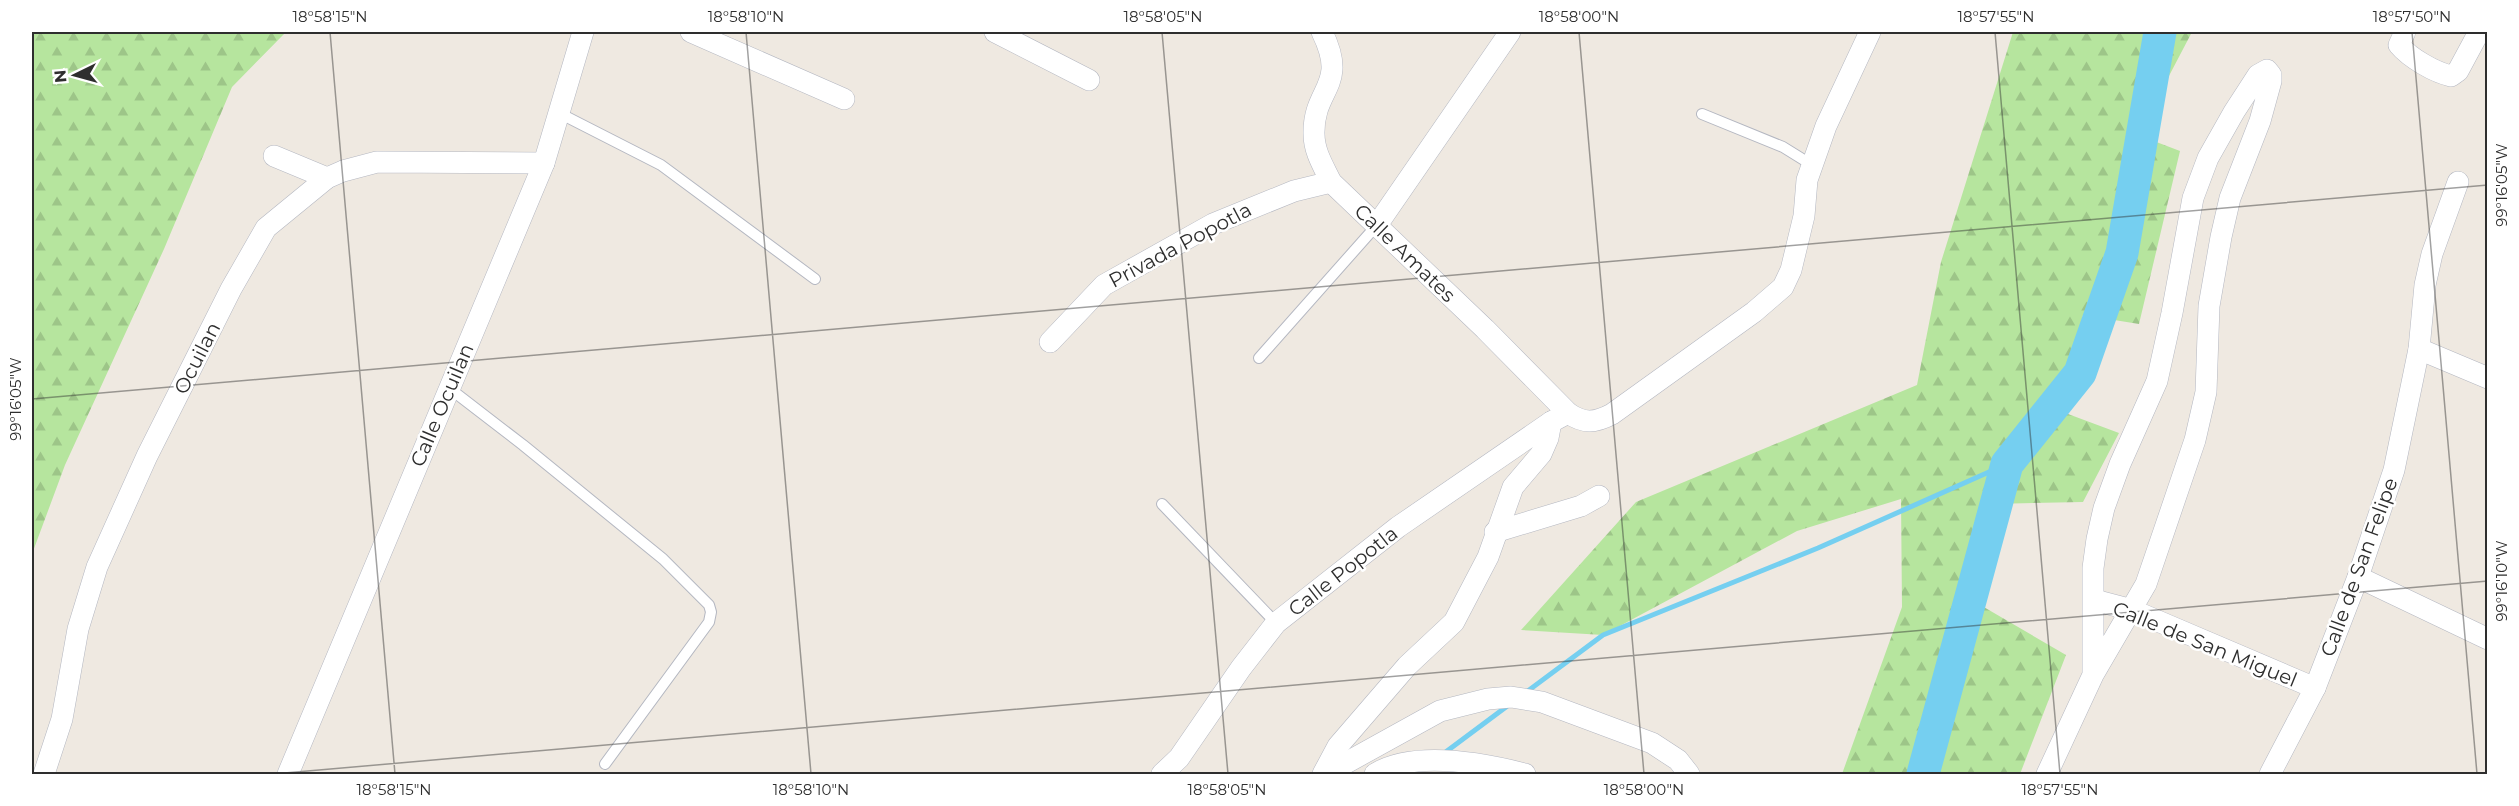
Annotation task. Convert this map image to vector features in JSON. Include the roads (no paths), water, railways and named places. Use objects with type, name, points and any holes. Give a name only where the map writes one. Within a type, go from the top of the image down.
[{"type":"street","name":"Calle Ocuilan","points":[[288,774],[544,163],[583,32]]},
{"type":"street","points":[[691,32],[844,99]]},
{"type":"street","points":[[995,32],[1089,81]]},
{"type":"street","name":"Calle Amates","points":[[1322,32],[1331,50],[1334,64],[1332,78],[1322,99],[1313,133],[1319,159],[1331,182],[1377,225],[1560,417],[1585,422],[1600,420],[1612,414],[1744,319],[1783,287],[1791,270],[1802,227],[1807,180],[1812,165]]},
{"type":"street","points":[[1377,225],[1510,32]]},
{"type":"street","points":[[1812,165],[1826,126],[1870,32]]},
{"type":"street","points":[[2405,32],[2399,45],[2405,52],[2443,74],[2451,76],[2458,71],[2479,32]]},
{"type":"street","points":[[2047,774],[2092,675],[2146,584],[2195,440],[2206,392],[2209,306],[2221,237],[2230,198],[2260,121],[2271,81],[2271,75],[2267,70],[2261,72],[2253,81],[2229,121],[2208,158],[2193,198],[2157,381],[2120,464],[2104,508],[2093,568],[2092,675]]},
{"type":"street","points":[[274,156],[327,178]]},
{"type":"street","name":"Ocuilan","points":[[44,774],[62,719],[78,629],[97,567],[147,456],[231,289],[266,228],[327,178],[377,162],[544,163]]},
{"type":"street","name":"Privada Popotla","points":[[1050,342],[1104,285],[1213,224],[1294,191],[1331,182]]},
{"type":"street","name":"Calle de San Felipe","points":[[2272,774],[2315,688],[2358,577],[2394,470],[2419,349],[2425,285],[2432,254],[2458,182]]},
{"type":"street","points":[[2419,349],[2487,378]]},
{"type":"street","points":[[1325,774],[1338,746],[1407,666],[1454,622],[1488,557],[1513,487],[1541,454],[1560,417]]},
{"type":"street","name":"Calle Popotla","points":[[1162,774],[1179,758],[1241,668],[1276,623],[1398,527],[1560,417]]},
{"type":"street","points":[[1496,532],[1581,507],[1599,496]]},
{"type":"street","points":[[2358,577],[2487,639]]},
{"type":"street","name":"Calle de San Miguel","points":[[2094,600],[2132,610],[2315,688]]},
{"type":"street","points":[[1325,774],[1440,711],[1488,699],[1511,697],[1542,702],[1652,743],[1678,760],[1689,774]]},
{"type":"street","points":[[1375,774],[1399,764],[1424,761],[1472,763],[1525,774]]},
{"type":"lane","points":[[559,113],[661,165],[815,279]]},
{"type":"lane","points":[[1702,114],[1783,147],[1812,165]]},
{"type":"lane","points":[[1259,358],[1377,225]]},
{"type":"lane","points":[[449,388],[663,559],[709,605],[711,612],[709,622],[605,764]]},
{"type":"lane","points":[[1162,504],[1276,623]]},
{"type":"waterway","points":[[1923,774],[2007,464],[2080,373],[2122,253],[2160,32]]},
{"type":"waterway","points":[[1525,693],[1603,635],[1818,548],[2007,464]]},
{"type":"waterway","points":[[1443,754],[1510,704]]}]
